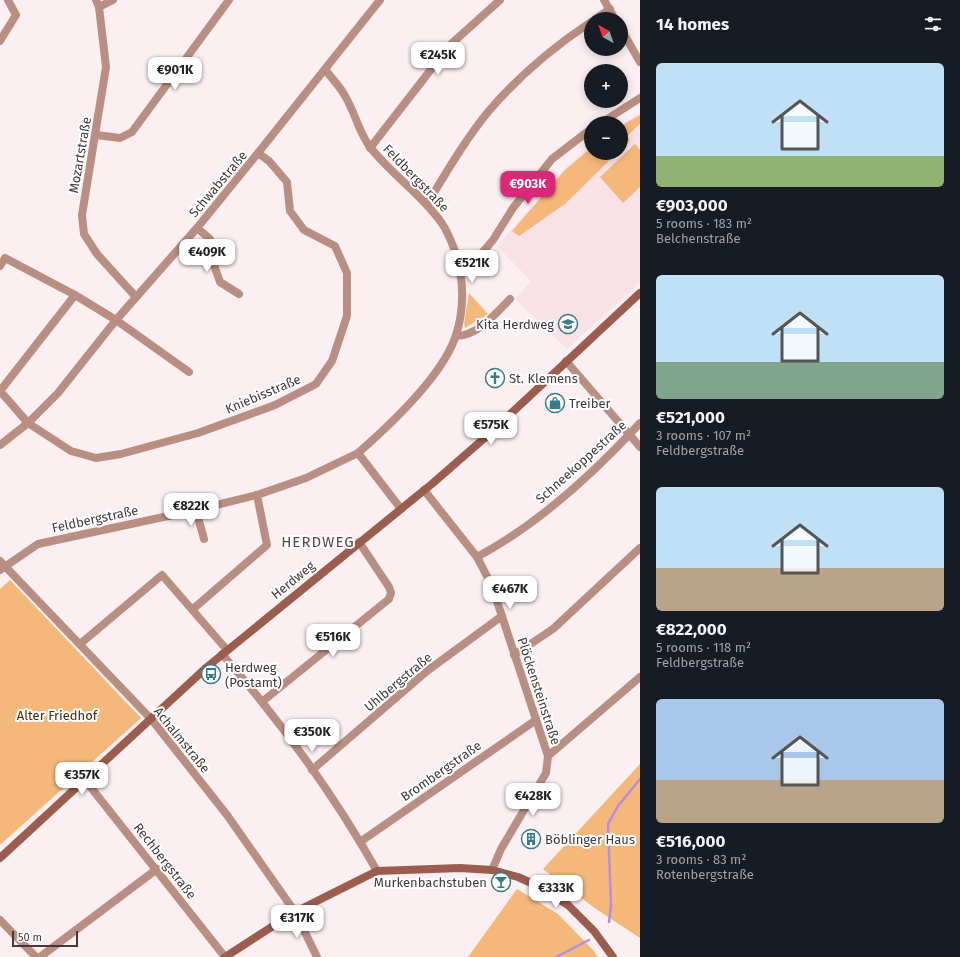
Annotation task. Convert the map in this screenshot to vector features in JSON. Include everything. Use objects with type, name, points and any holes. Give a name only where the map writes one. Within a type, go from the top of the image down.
[{"type":"street","points":[[0,41],[16,15],[8,0]]},
{"type":"street","points":[[97,3],[113,0]]},
{"type":"street","points":[[96,135],[120,138],[132,132],[229,0]]},
{"type":"street","name":"Schwabstraße","points":[[0,445],[28,423],[58,393],[116,320],[197,228],[380,0]]},
{"type":"street","points":[[370,148],[450,45],[500,0]]},
{"type":"street","points":[[604,0],[612,12]]},
{"type":"street","name":"Mozartstraße","points":[[97,3],[106,67],[82,215],[84,234],[97,254],[136,297]]},
{"type":"street","points":[[606,12],[610,9]]},
{"type":"street","points":[[427,204],[456,157],[488,112],[530,69],[570,36],[584,27]]},
{"type":"street","points":[[628,41],[640,62]]},
{"type":"street","name":"Feldbergstraße","points":[[2,566],[38,544],[196,510],[257,495],[306,478],[358,452],[375,438],[421,390],[445,357],[456,336],[461,308],[461,271],[454,247],[442,223],[427,204],[370,148],[358,129],[346,96],[325,69]]},
{"type":"street","points":[[611,116],[640,98]]},
{"type":"street","points":[[461,271],[475,261],[493,240],[512,208],[552,158],[584,134]]},
{"type":"street","name":"Kniebisstraße","points":[[0,391],[28,423],[71,451],[96,458],[121,454],[198,433],[275,405],[316,384],[332,361],[347,316],[347,274],[335,246],[304,230],[290,210],[287,182],[269,161],[258,153]]},
{"type":"street","points":[[197,228],[210,240],[213,262],[220,282],[239,294]]},
{"type":"street","points":[[0,266],[5,258],[75,295],[116,320],[189,372]]},
{"type":"street","name":"Herdweg","points":[[0,858],[225,652],[401,509],[488,435],[640,292]]},
{"type":"street","points":[[0,391],[75,295]]},
{"type":"street","points":[[456,336],[463,336],[482,326],[510,299]]},
{"type":"street","points":[[566,361],[640,446]]},
{"type":"street","name":"Schneekoppestraße","points":[[477,556],[498,546],[561,500],[640,423]]},
{"type":"street","points":[[358,452],[401,509]]},
{"type":"street","name":"Plöckensteinstraße","points":[[424,490],[477,556],[492,586],[548,756]]},
{"type":"street","points":[[193,610],[267,545],[257,495]]},
{"type":"street","points":[[196,510],[204,539]]},
{"type":"street","points":[[263,701],[389,599],[391,593],[389,587],[359,542]]},
{"type":"street","points":[[514,655],[553,629],[640,548]]},
{"type":"street","name":"Achalmstraße","points":[[2,566],[80,644],[152,720],[227,815],[295,912],[317,957]]},
{"type":"street","points":[[80,644],[162,575],[193,610],[263,701],[312,770],[360,842],[377,871]]},
{"type":"street","name":"Uhlbergstraße","points":[[312,770],[427,671],[502,616]]},
{"type":"street","points":[[492,870],[501,849],[546,773],[548,756],[640,677]]},
{"type":"street","name":"Brombergstraße","points":[[360,842],[536,720]]},
{"type":"street","name":"Rechbergstraße","points":[[85,780],[157,869],[225,957]]},
{"type":"street","points":[[225,957],[295,912],[377,871],[432,868],[492,870],[518,877],[568,905],[594,931],[613,957]]},
{"type":"street","points":[[40,957],[157,869]]},
{"type":"street","points":[[0,920],[36,957]]},
{"type":"shaded area","points":[[640,113],[640,283],[567,349],[515,299],[531,281],[497,246],[564,169],[584,152],[584,160],[628,160],[628,121]]},
{"type":"green space","points":[[640,115],[640,124],[628,135],[628,122]]},
{"type":"green space","points":[[635,144],[640,150],[640,187],[623,203],[600,177],[618,160],[628,160],[628,151]]},
{"type":"green space","points":[[584,154],[584,160],[610,160],[565,204],[519,236],[512,231],[565,170]]},
{"type":"green space","points":[[469,293],[488,314],[465,328],[464,324]]},
{"type":"green space","name":"Alter Friedhof","points":[[10,580],[141,718],[0,845],[0,589]]},
{"type":"green space","points":[[640,764],[640,938],[596,909],[543,869]]},
{"type":"green space","points":[[517,889],[558,914],[598,957],[468,957]]},
{"type":"waterway","points":[[609,922],[611,905],[608,824],[618,806],[640,779]]},
{"type":"waterway","points":[[556,957],[589,940]]},
{"type":"place","name":"Kita Herdweg","points":[[568,324]]},
{"type":"place","name":"St. Klemens","points":[[495,378]]},
{"type":"place","name":"Treiber","points":[[555,403]]},
{"type":"place","name":"Herdweg (Postamt)","points":[[211,674]]},
{"type":"place","name":"Böblinger Haus","points":[[531,839]]},
{"type":"place","name":"Murkenbachstuben","points":[[501,882]]},
{"type":"district","name":"HERDWEG","points":[[318,542]]}]
